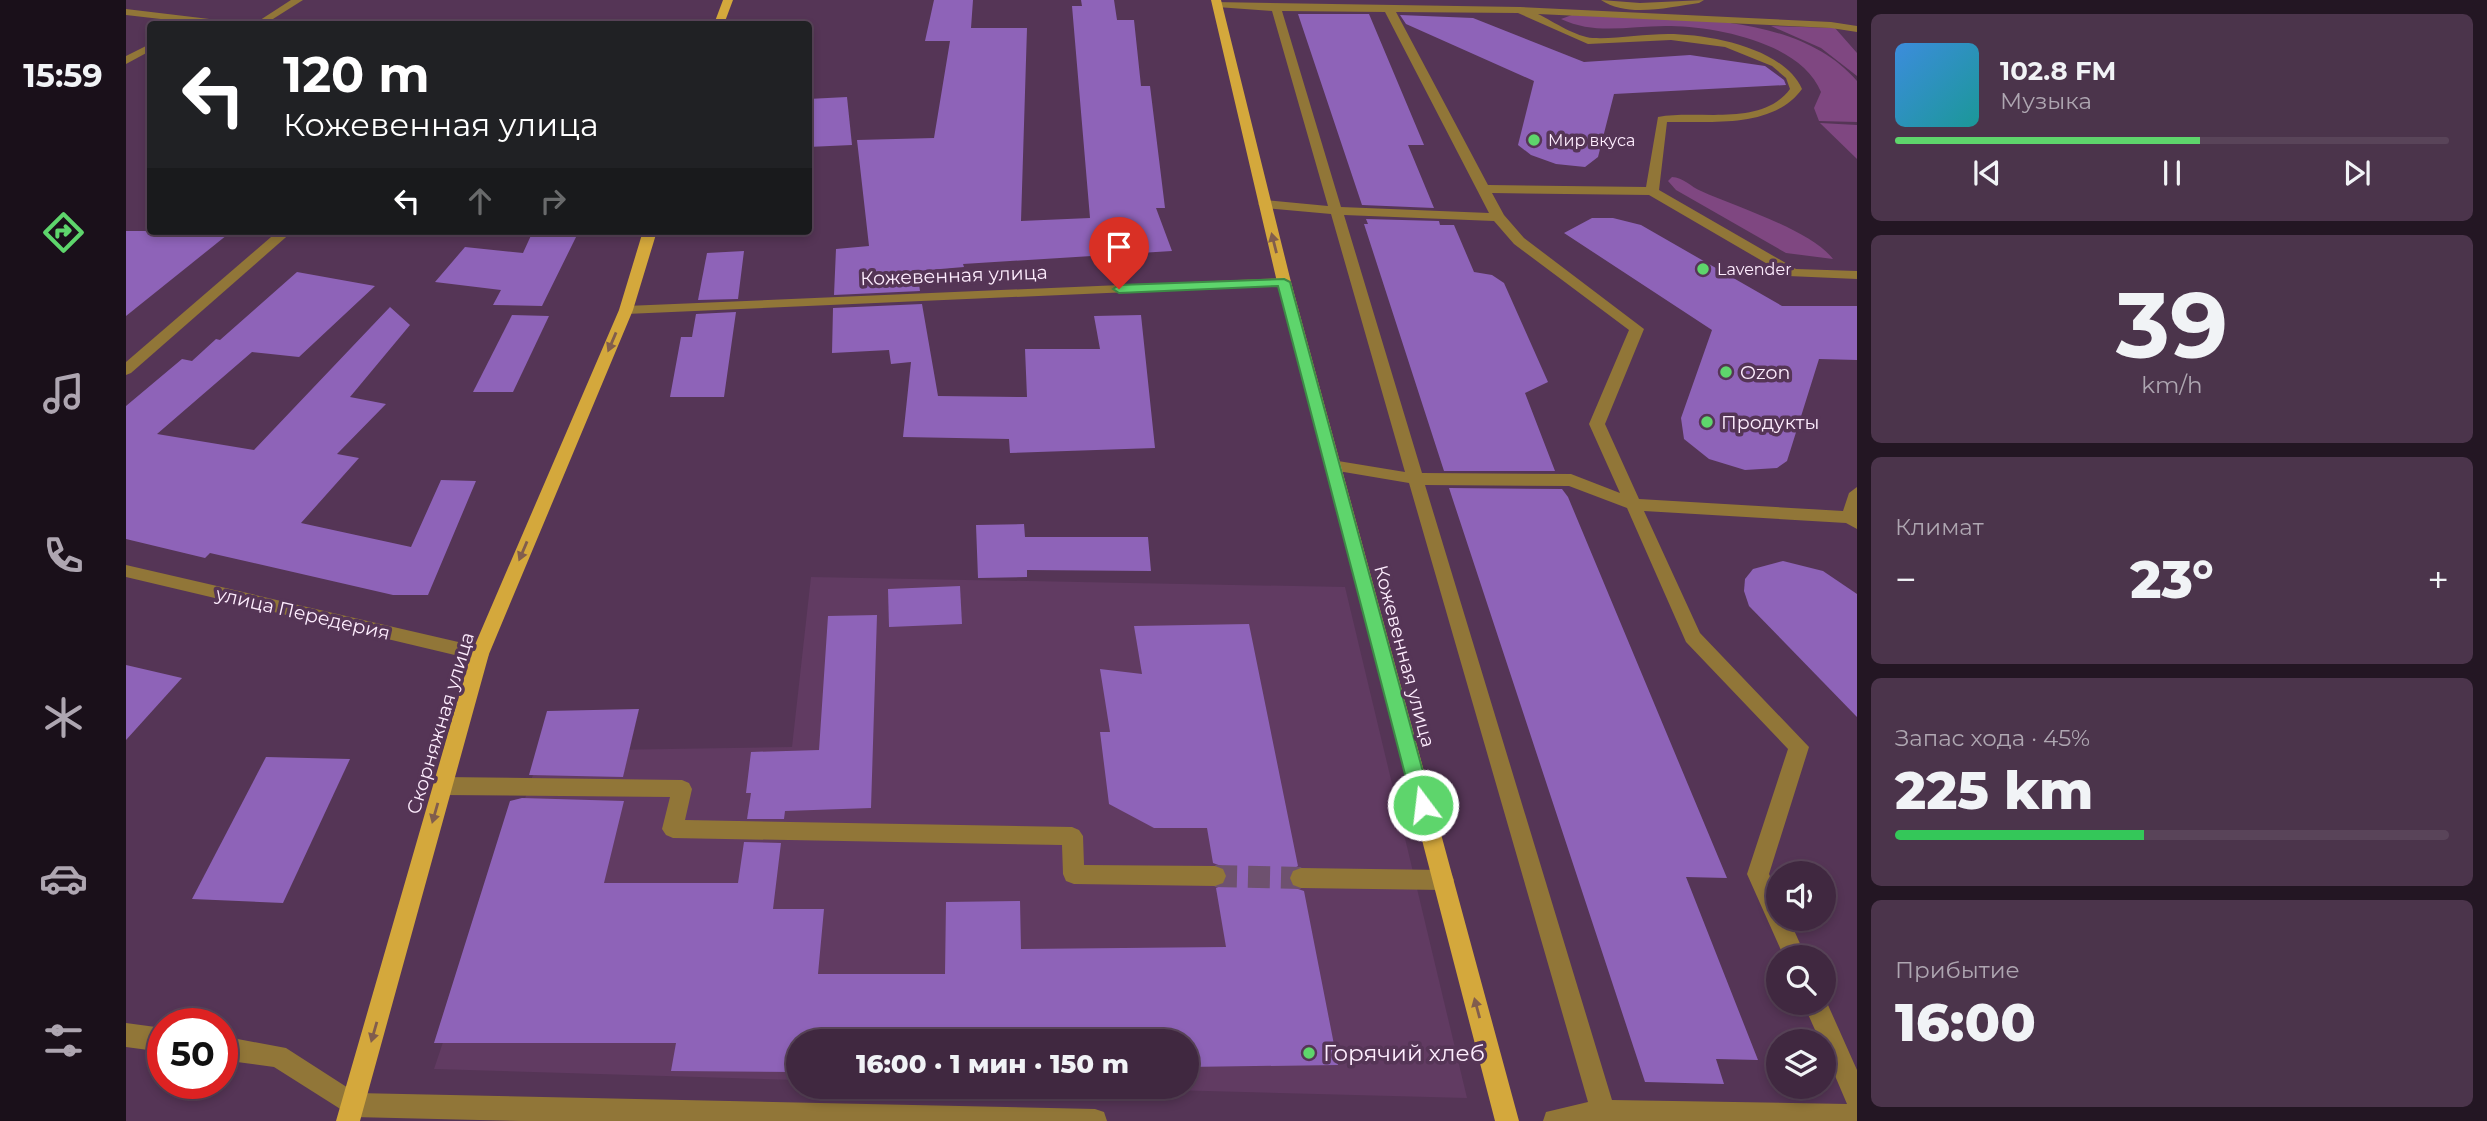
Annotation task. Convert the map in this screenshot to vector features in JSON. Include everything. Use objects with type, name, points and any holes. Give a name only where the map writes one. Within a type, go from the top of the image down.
[{"type":"main road","points":[[720,21],[729,0]]},
{"type":"main road","name":"Кожевенная улица","points":[[1216,2],[1284,282],[1507,1121]]},
{"type":"main road","name":"Скорняжная улица","points":[[351,1113],[480,654],[626,310],[649,235]]},
{"type":"street","points":[[264,21],[298,0]]},
{"type":"street","points":[[1606,0],[1618,4],[1653,6],[1699,0]]},
{"type":"street","points":[[1216,2],[1276,8],[1520,10],[1831,24],[1857,29]]},
{"type":"street","points":[[1276,8],[1603,1112]]},
{"type":"street","points":[[1389,9],[1498,216],[1519,241],[1637,329],[1597,424],[1693,638],[1798,747],[1758,874],[1790,945]]},
{"type":"street","points":[[1520,10],[1588,41],[1671,37],[1727,44],[1754,53],[1791,77],[1796,89],[1792,101],[1777,109],[1754,114],[1662,119],[1652,191]]},
{"type":"street","points":[[126,12],[184,21]]},
{"type":"street","points":[[126,61],[147,49]]},
{"type":"street","points":[[1486,189],[1652,191],[1793,273],[1857,275]]},
{"type":"street","points":[[1264,204],[1334,211],[1498,216]]},
{"type":"street","points":[[126,370],[281,235]]},
{"type":"street","name":"Кожевенная улица","points":[[626,310],[1284,282]]},
{"type":"street","points":[[1332,465],[1416,480],[1571,480],[1632,504],[1854,520],[1857,493]]},
{"type":"street","name":"улица Передерия","points":[[126,571],[480,654]]},
{"type":"street","points":[[443,786],[682,789],[673,829],[1072,836],[1074,874],[1214,876]]},
{"type":"street","points":[[1301,878],[1443,880]]},
{"type":"street","points":[[1820,1015],[1857,1097]]},
{"type":"street","points":[[126,1035],[147,1038]]},
{"type":"street","points":[[238,1050],[278,1056],[351,1113],[1095,1121]]},
{"type":"street","points":[[1555,1121],[1603,1112],[1857,1117]]},
{"type":"shaded area","points":[[1572,15],[1724,22],[1762,29],[1798,40],[1830,57],[1857,81],[1857,122],[1819,121],[1814,108],[1821,92],[1811,75],[1796,61],[1756,41],[1734,34],[1690,27],[1615,29],[1588,27],[1561,19]]},
{"type":"shaded area","points":[[1771,26],[1835,28],[1857,53],[1857,76],[1821,48]]},
{"type":"shaded area","points":[[1820,123],[1857,125],[1857,159]]},
{"type":"shaded area","points":[[1672,177],[1791,229],[1822,248],[1833,259],[1786,253],[1676,190],[1668,181]]},
{"type":"shaded area","points":[[811,577],[1345,587],[1467,1098],[1199,1091],[1199,1029],[786,1029],[786,1080],[434,1069],[541,751],[792,747]]},
{"type":"building","points":[[934,0],[973,0],[971,28],[1027,28],[1021,221],[1090,218],[1072,6],[1082,6],[1081,0],[1114,0],[1117,20],[1134,20],[1141,86],[1150,86],[1165,208],[1156,208],[1172,251],[963,264],[964,267],[917,271],[920,291],[834,295],[836,249],[869,246],[857,140],[934,138],[950,41],[925,41]]},
{"type":"building","points":[[1298,14],[1369,14],[1424,145],[1408,145],[1434,208],[1362,205]]},
{"type":"building","points":[[1400,15],[1473,18],[1584,62],[1690,55],[1765,66],[1784,80],[1786,85],[1614,94],[1598,157],[1585,167],[1556,164],[1531,155],[1518,145],[1534,81],[1406,24]]},
{"type":"building","points":[[847,97],[852,145],[812,147],[812,99]]},
{"type":"building","points":[[1592,218],[1613,218],[1641,225],[1782,306],[1857,306],[1857,360],[1819,359],[1787,461],[1777,468],[1745,470],[1709,459],[1684,439],[1681,418],[1712,330],[1564,233]]},
{"type":"building","points":[[1366,219],[1439,221],[1440,225],[1454,225],[1474,272],[1492,275],[1504,283],[1548,382],[1525,393],[1555,471],[1444,471],[1364,224],[1368,224]]},
{"type":"building","points":[[126,231],[147,231],[147,235],[227,235],[126,316]]},
{"type":"building","points":[[531,235],[577,235],[542,306],[493,305],[501,290],[435,282],[465,247],[523,253]]},
{"type":"building","points":[[744,251],[738,299],[698,300],[707,253]]},
{"type":"building","points":[[297,272],[375,286],[299,357],[252,352],[157,434],[254,450],[390,307],[410,325],[350,397],[386,404],[337,454],[359,458],[301,523],[411,547],[441,480],[476,481],[428,595],[393,595],[210,553],[205,558],[126,539],[126,406],[182,359],[192,361],[216,339],[220,340]]},
{"type":"building","points":[[922,304],[938,396],[1027,397],[1025,349],[1100,349],[1094,316],[1141,315],[1155,448],[1010,453],[1009,439],[903,437],[911,362],[891,364],[889,350],[832,353],[833,308]]},
{"type":"building","points":[[736,312],[724,397],[670,397],[681,337],[692,337],[696,314]]},
{"type":"building","points":[[512,315],[549,316],[513,392],[473,392]]},
{"type":"building","points":[[1449,488],[1562,489],[1568,497],[1727,878],[1686,877],[1758,1060],[1716,1059],[1724,1084],[1645,1082]]},
{"type":"building","points":[[1024,524],[1025,537],[1148,537],[1151,571],[1027,570],[1027,577],[978,578],[976,525]]},
{"type":"building","points":[[1783,561],[1823,571],[1857,594],[1857,717],[1749,606],[1744,591],[1745,579],[1753,569]]},
{"type":"building","points":[[960,586],[962,624],[889,627],[888,589]]},
{"type":"building","points":[[877,615],[871,808],[785,811],[784,819],[747,819],[751,793],[746,793],[751,752],[819,750],[828,616]]},
{"type":"building","points":[[1249,624],[1298,866],[1291,870],[1288,879],[1292,887],[1304,891],[1338,1065],[1199,1067],[1199,1029],[786,1029],[786,1072],[671,1071],[676,1043],[434,1043],[510,801],[522,798],[624,801],[604,883],[738,883],[744,842],[781,843],[773,909],[824,909],[818,974],[945,974],[946,902],[1020,901],[1021,949],[1226,947],[1216,888],[1225,884],[1228,875],[1224,867],[1213,863],[1207,828],[1154,828],[1109,804],[1100,732],[1110,732],[1100,669],[1142,674],[1134,626]]},
{"type":"building","points":[[126,665],[182,678],[126,740]]},
{"type":"building","points":[[639,709],[623,777],[529,775],[547,711]]},
{"type":"building","points":[[266,757],[350,759],[283,903],[192,899]]},
{"type":"tunnel","points":[[1215,876],[1301,878]]},
{"type":"place","name":"Мир вкуса","points":[[1534,140]]},
{"type":"place","name":"Lavender","points":[[1703,269]]},
{"type":"place","name":"Ozon","points":[[1726,372]]},
{"type":"place","name":"Продукты","points":[[1707,422]]},
{"type":"place","name":"Горячий хлеб","points":[[1309,1053]]},
{"type":"route","points":[[1119,289],[1284,282],[1423,805]]}]
